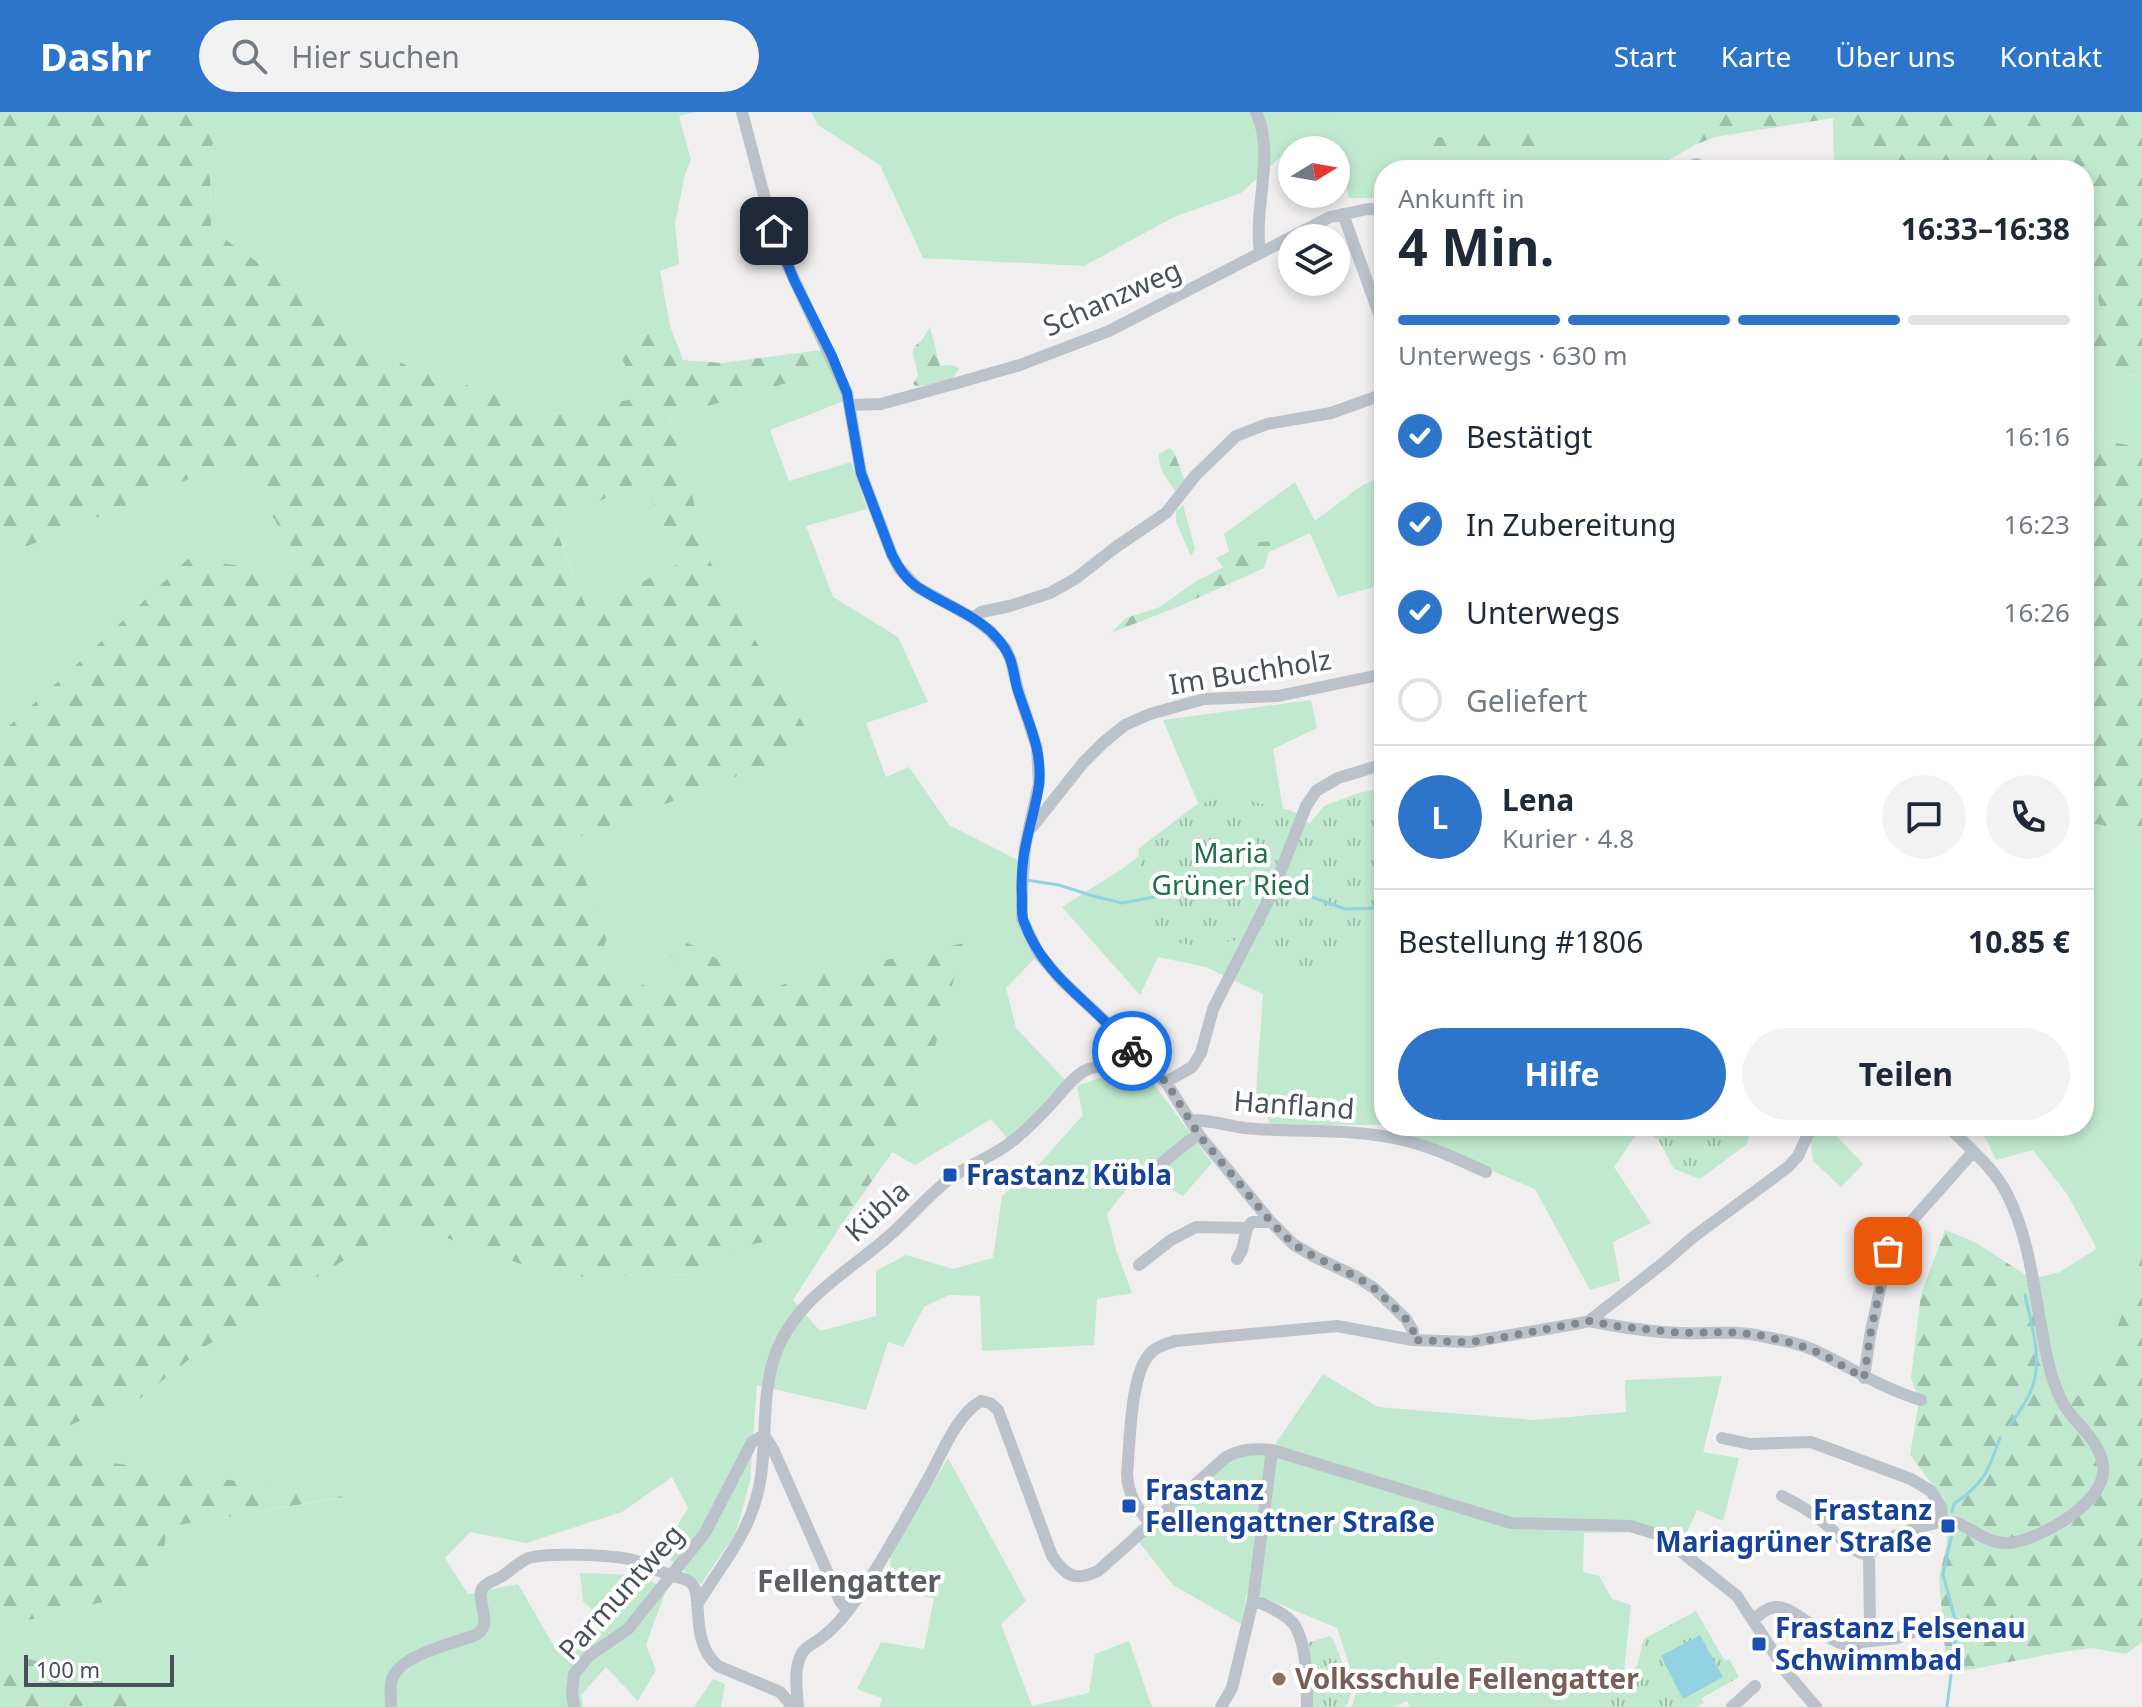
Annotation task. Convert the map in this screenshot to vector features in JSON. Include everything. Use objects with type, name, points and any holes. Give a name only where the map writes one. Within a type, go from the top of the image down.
[{"type":"street","points":[[742,112],[781,251],[832,356],[851,405],[861,473],[892,555],[899,568],[917,587],[973,618],[1006,649],[1037,748],[1039,783],[1025,847],[1022,919],[1039,954],[1061,980],[1120,1035],[1135,1056],[1166,1082],[1199,1135],[1271,1222],[1293,1244],[1375,1289],[1406,1319],[1413,1331],[1413,1340]]},
{"type":"street","points":[[1256,112],[1264,130],[1265,148],[1258,216],[1260,253]]},
{"type":"street","name":"Schanzweg","points":[[851,405],[881,404],[1029,361],[1109,331],[1330,217],[1374,209]]},
{"type":"street","points":[[1343,214],[1374,300]]},
{"type":"street","points":[[973,618],[981,612],[1050,593],[1075,579],[1166,513],[1195,476],[1236,436],[1267,424],[1331,413],[1374,398]]},
{"type":"street","name":"Im Buchholz","points":[[1029,831],[1083,763],[1125,725],[1150,714],[1204,699],[1278,696],[1374,676]]},
{"type":"street","points":[[1166,1082],[1192,1067],[1201,1053],[1213,1009],[1273,891],[1306,806],[1316,791],[1338,778],[1374,767]]},
{"type":"street","name":"Kübla","points":[[697,1605],[738,1545],[748,1524],[761,1476],[765,1401],[774,1360],[785,1332],[809,1300],[893,1233],[939,1187],[968,1166],[1011,1143],[1086,1069],[1118,1063],[1135,1056]]},
{"type":"street","name":"Hanfland","points":[[1190,1121],[1198,1119],[1268,1130],[1374,1135]]},
{"type":"street","points":[[1145,1177],[1199,1135]]},
{"type":"street","name":"Hanfland","points":[[1385,1136],[1444,1152],[1486,1172]]},
{"type":"street","points":[[1589,1321],[1698,1233],[1788,1167],[1798,1156],[1807,1136]]},
{"type":"street","points":[[1861,1642],[1870,1626],[1869,1555],[1879,1544],[1942,1521],[1954,1521],[1992,1541],[2022,1540],[2042,1533],[2073,1514],[2097,1489],[2104,1470],[2099,1451],[2065,1406],[2052,1379],[2024,1242],[2008,1195],[1958,1136]]},
{"type":"street","points":[[1864,1378],[1888,1251],[1973,1152]]},
{"type":"street","points":[[1237,1259],[1252,1222],[1271,1222]]},
{"type":"street","points":[[1139,1265],[1171,1240],[1196,1227],[1247,1228]]},
{"type":"street","points":[[1150,1523],[1128,1491],[1137,1377],[1148,1354],[1175,1341],[1337,1326],[1413,1340],[1483,1341],[1589,1321],[1682,1333],[1759,1335],[1822,1354],[1864,1378],[1921,1400]]},
{"type":"street","points":[[795,1707],[796,1674],[801,1655],[808,1645],[820,1639],[848,1611],[884,1555],[958,1425],[972,1406],[981,1401],[990,1403],[998,1410],[1052,1556],[1070,1576],[1081,1577],[1098,1571],[1226,1457],[1256,1448],[1272,1450],[1511,1523],[1630,1526],[1660,1535],[1737,1596],[1787,1673],[1816,1707]]},
{"type":"street","points":[[764,1435],[840,1601],[848,1611]]},
{"type":"street","name":"Parmuntweg","points":[[574,1707],[574,1674],[590,1655],[628,1629],[705,1533],[752,1442],[764,1435]]},
{"type":"street","points":[[1722,1438],[1750,1444],[1811,1442],[1911,1479],[1931,1491],[1941,1507],[1942,1521]]},
{"type":"street","points":[[1221,1707],[1232,1688],[1253,1600],[1272,1450]]},
{"type":"street","points":[[1782,1496],[1819,1518],[1852,1550],[1869,1555]]},
{"type":"street","points":[[391,1707],[392,1678],[397,1671],[429,1650],[480,1633],[485,1625],[480,1591],[484,1585],[529,1558],[578,1555],[621,1558],[647,1564],[690,1582],[695,1588],[703,1649],[710,1659],[718,1666],[780,1692],[795,1707]]},
{"type":"street","points":[[1253,1600],[1266,1604],[1295,1624],[1302,1648],[1307,1707]]},
{"type":"street","points":[[1753,1620],[1768,1608],[1778,1606],[1847,1646],[1898,1638],[1918,1630]]},
{"type":"street","points":[[1732,1707],[1755,1686]]},
{"type":"green space","points":[[0,112],[220,112],[210,156],[211,229],[407,366],[557,414],[643,397],[614,345],[670,326],[683,360],[722,363],[822,350],[832,370],[670,417],[711,563],[816,746],[574,839],[576,858],[595,904],[614,914],[597,969],[652,988],[683,975],[666,948],[688,943],[732,967],[749,997],[799,979],[964,943],[918,1107],[892,1152],[840,1227],[754,1244],[705,1274],[558,1277],[404,1223],[206,1346],[133,1404],[104,1410],[64,1428],[114,1463],[344,1497],[167,1527],[163,1557],[115,1599],[0,1627],[0,734],[189,558],[310,577],[237,459],[6,555],[0,563]],"holes":[[[642,480],[681,562],[587,610],[554,524]]]},
{"type":"green space","points":[[220,112],[695,112],[679,116],[691,160],[685,174],[675,224],[679,264],[660,271],[670,326],[614,345],[644,397],[557,414],[407,366],[211,229],[210,156]]},
{"type":"green space","points":[[811,112],[1707,112],[1695,145],[1669,160],[1374,160],[1374,198],[1350,198],[1350,136],[1278,136],[1278,160],[1241,193],[1174,217],[1084,266],[923,258],[880,165],[818,125]]},
{"type":"green space","points":[[1294,112],[1329,112],[1329,116],[1318,123],[1300,125],[1295,124]]},
{"type":"green space","points":[[1707,112],[2142,112],[2142,374],[2129,376],[2111,372],[2094,345],[2094,324],[2100,312],[2094,291],[2094,160],[1894,160],[1833,118],[1714,137],[1695,145]]},
{"type":"green space","points":[[1833,118],[1894,160],[1834,160]]},
{"type":"green space","points":[[1398,129],[1416,137],[1453,137],[1478,131],[1540,133],[1535,147],[1511,148],[1496,156],[1479,151],[1450,150],[1402,138]]},
{"type":"green space","points":[[2094,289],[2101,305],[2100,317],[2131,376],[2142,374],[2142,448],[2094,438]]},
{"type":"green space","points":[[930,327],[940,366],[959,368],[952,380],[916,386],[913,384],[918,376],[914,347]]},
{"type":"green space","points":[[832,370],[844,401],[770,430],[789,481],[851,462],[867,509],[806,526],[833,597],[898,637],[928,702],[866,723],[886,777],[909,767],[949,825],[1018,860],[1018,924],[1035,958],[1006,988],[1016,1028],[1067,1082],[1008,1139],[991,1119],[915,1165],[892,1152],[918,1107],[799,979],[749,997],[683,975],[652,988],[597,969],[595,905],[576,858],[573,839],[816,746],[711,563],[670,417]]},
{"type":"green space","points":[[2094,438],[2142,448],[2142,851],[2128,830],[2094,824]]},
{"type":"green space","points":[[1170,448],[1185,481],[1175,491],[1159,460],[1159,454]]},
{"type":"green space","points":[[237,459],[311,578],[86,656],[0,734],[0,563],[6,555]]},
{"type":"green space","points":[[642,480],[681,562],[587,610],[554,523]]},
{"type":"green space","points":[[1374,480],[1374,587],[1338,597],[1310,533],[1234,568],[1224,534],[1295,482],[1315,521]]},
{"type":"green space","points":[[1183,505],[1195,549],[1191,556],[1176,522],[1176,511]]},
{"type":"green space","points":[[1272,541],[1264,568],[1111,633],[1126,618],[1158,608],[1223,567],[1216,558],[1246,543]]},
{"type":"green space","points":[[1311,700],[1317,728],[1273,749],[1283,809],[1318,829],[1374,796],[1374,1125],[1271,1125],[1256,1093],[1263,994],[1206,967],[1158,957],[1140,995],[1062,907],[1122,869],[1201,810],[1163,720]]},
{"type":"green space","name":"Maria Grüner Ried","points":[[1374,790],[1374,936],[1293,983],[1245,939],[1196,946],[1152,938],[1138,849],[1196,805],[1229,796],[1289,810],[1298,814],[1307,827],[1324,806]]},
{"type":"green space","points":[[2094,824],[2128,830],[2142,851],[2142,1256],[2118,1325],[2090,1386],[2065,1406],[2032,1279],[2060,1272],[2096,1249],[2095,1245],[2067,1194],[2033,1150],[1996,1160],[1984,1136],[2094,1136]]},
{"type":"green space","points":[[1139,1064],[1212,1163],[1183,1196],[1141,1171],[1107,1214],[1132,1293],[1097,1299],[1094,1345],[982,1351],[980,1296],[949,1295],[924,1307],[903,1347],[888,1342],[866,1410],[757,1385],[750,1481],[736,1532],[701,1584],[661,1553],[688,1508],[672,1477],[622,1512],[526,1543],[470,1532],[445,1558],[468,1594],[518,1584],[558,1653],[603,1620],[583,1601],[580,1573],[641,1575],[666,1590],[646,1645],[656,1670],[638,1701],[606,1667],[581,1695],[583,1707],[129,1707],[128,1683],[0,1652],[0,1627],[115,1599],[167,1527],[340,1498],[114,1463],[64,1428],[104,1410],[133,1404],[206,1346],[404,1223],[558,1277],[705,1274],[754,1244],[840,1227],[793,1300],[820,1331],[876,1316],[876,1271],[906,1255],[953,1269],[993,1258],[1002,1196],[1040,1163],[1083,1115],[1077,1086]]},
{"type":"green space","points":[[1411,1136],[1635,1136],[1614,1167],[1651,1223],[1613,1242],[1620,1281],[1590,1290],[1535,1189]]},
{"type":"green space","points":[[1652,1136],[1734,1136],[1700,1163]]},
{"type":"green space","points":[[1656,1136],[1749,1136],[1747,1144],[1700,1179],[1674,1169]]},
{"type":"green space","points":[[1809,1136],[1837,1136],[1863,1164],[1841,1187],[1813,1161]]},
{"type":"green space","points":[[1945,1230],[1975,1242],[2032,1279],[2065,1406],[2090,1386],[2118,1325],[2142,1256],[2142,1642],[2126,1654],[2091,1648],[1947,1674],[1939,1578],[1947,1543],[1945,1501],[1910,1455],[1919,1401],[1911,1378],[1921,1294]]},
{"type":"green space","points":[[1323,1374],[1378,1407],[1534,1420],[1626,1412],[1625,1380],[1722,1376],[1703,1452],[1739,1458],[1723,1521],[1697,1510],[1677,1554],[1650,1536],[1638,1532],[1584,1533],[1583,1572],[1599,1576],[1612,1599],[1631,1605],[1623,1681],[1598,1707],[1410,1707],[1407,1701],[1394,1707],[1352,1707],[1357,1689],[1337,1628],[1260,1596],[1247,1594],[1241,1624],[1173,1585],[1131,1532],[1215,1461],[1274,1446]]},
{"type":"green space","points":[[948,1458],[1026,1601],[1001,1624],[1032,1706],[1089,1693],[1095,1654],[1129,1641],[1152,1707],[880,1707],[882,1698],[857,1689],[881,1642],[924,1649],[934,1598],[892,1589],[890,1556]]},
{"type":"green space","points":[[1696,1611],[1725,1661],[1729,1659],[1739,1677],[1702,1698],[1704,1703],[1696,1707],[1598,1707],[1637,1666],[1644,1639]]},
{"type":"green space","points":[[1330,1636],[1352,1689],[1344,1707],[1313,1707],[1306,1643]]},
{"type":"green space","points":[[0,1652],[129,1683],[129,1707],[0,1707]]},
{"type":"green space","points":[[713,1679],[725,1684],[721,1707],[694,1707]]},
{"type":"water","points":[[1700,1635],[1723,1677],[1683,1699],[1661,1656]]},
{"type":"waterway","points":[[1026,880],[1059,885],[1122,903],[1269,876]]},
{"type":"waterway","points":[[1290,889],[1345,909],[1374,908]]},
{"type":"waterway","points":[[2010,1425],[2028,1398],[2035,1377],[2035,1341],[2025,1295]]},
{"type":"waterway","points":[[1952,1512],[1954,1504],[1984,1476],[2000,1438]]},
{"type":"waterway","points":[[1947,1707],[1957,1627],[1943,1574],[1953,1529]]},
{"type":"way so far","points":[[1132,1051],[1166,1082],[1199,1135],[1271,1222],[1293,1244],[1375,1289],[1406,1319],[1413,1331],[1413,1340],[1483,1341],[1589,1321],[1682,1333],[1727,1332],[1759,1335],[1796,1344],[1822,1354],[1864,1378],[1888,1251]]},
{"type":"place","name":"Frastanz Kübla","points":[[950,1175]]},
{"type":"place","name":"Frastanz Fellengattner Straße","points":[[1129,1506]]},
{"type":"place","name":"Frastanz Mariagrüner Straße","points":[[1948,1526]]},
{"type":"place","name":"Frastanz Felsenau Schwimmbad","points":[[1759,1644]]},
{"type":"place","name":"Volksschule Fellengatter","points":[[1279,1679]]},
{"type":"district","name":"Fellengatter","points":[[849,1582]]},
{"type":"route","points":[[774,231],[847,393],[861,473],[899,568],[917,587],[990,631],[1006,649],[1011,661],[1037,748],[1039,767],[1039,783],[1025,847],[1022,919],[1039,954],[1061,980],[1120,1035],[1132,1051]]}]
